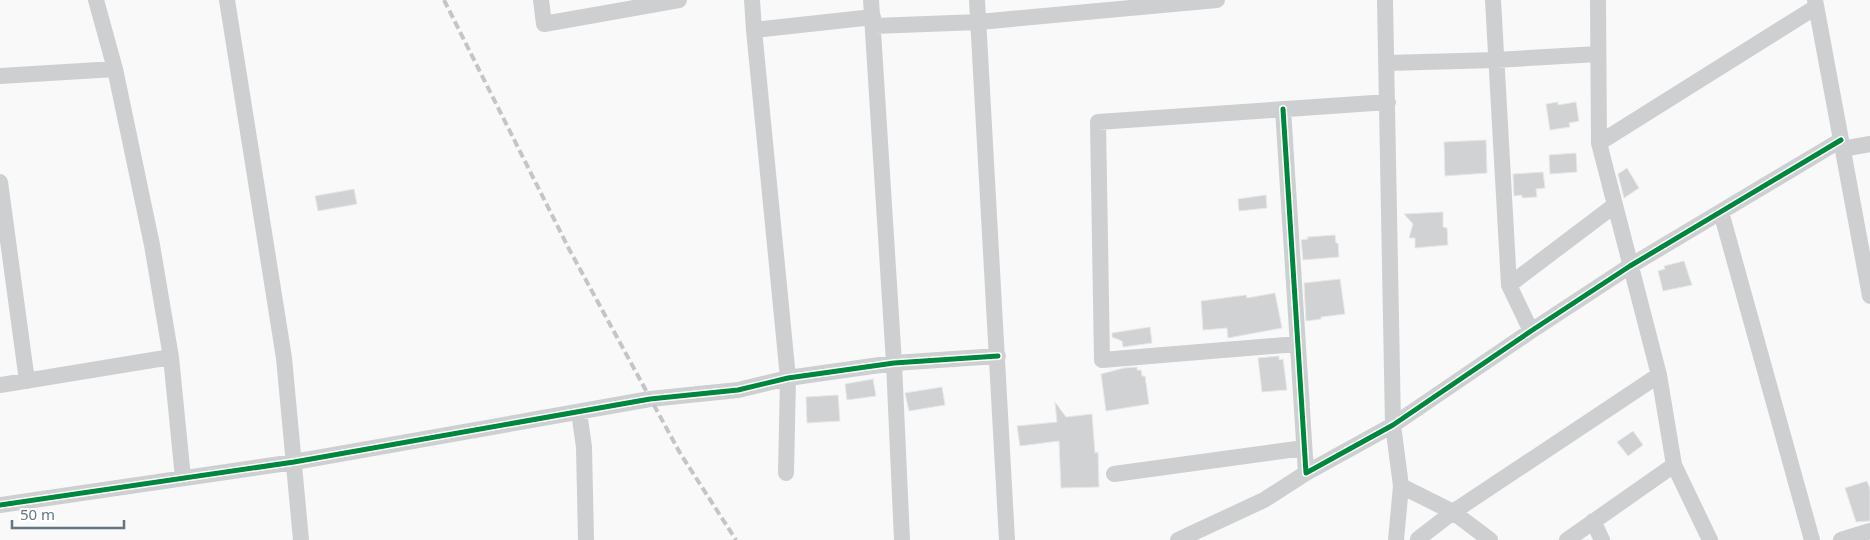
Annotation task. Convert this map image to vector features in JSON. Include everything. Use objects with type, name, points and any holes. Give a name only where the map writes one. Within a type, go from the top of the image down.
[{"type":"street","points":[[96,0],[115,69],[152,245],[171,357],[183,478]]},
{"type":"street","points":[[227,0],[284,358],[301,540]]},
{"type":"street","points":[[541,0],[544,24],[678,0]]},
{"type":"street","points":[[752,0],[788,378],[786,472]]},
{"type":"street","points":[[871,0],[894,363],[902,540]]},
{"type":"street","points":[[977,0],[1007,540]]},
{"type":"street","points":[[754,30],[873,22],[979,22],[1086,7],[1217,0]]},
{"type":"street","points":[[1385,0],[1393,425],[1401,486],[1396,540]]},
{"type":"street","points":[[1493,0],[1509,285],[1531,331]]},
{"type":"street","points":[[1598,0],[1599,142],[1659,375],[1674,465],[1710,540]]},
{"type":"street","points":[[1599,142],[1816,4],[1870,296]]},
{"type":"street","points":[[1386,63],[1496,60],[1598,54]]},
{"type":"street","points":[[0,76],[115,69]]},
{"type":"street","points":[[1297,344],[1102,360],[1098,122],[1388,102]]},
{"type":"street","points":[[1283,109],[1306,474]]},
{"type":"street","points":[[1178,540],[1271,496],[1393,425],[1630,266],[1721,212],[1842,145],[1870,144]]},
{"type":"street","points":[[0,182],[27,380]]},
{"type":"street","points":[[1509,285],[1615,205]]},
{"type":"street","points":[[1721,212],[1812,540]]},
{"type":"street","points":[[0,505],[294,462],[650,399],[738,390],[788,378],[894,363],[998,356]]},
{"type":"street","points":[[0,385],[171,357]]},
{"type":"street","points":[[1418,539],[1453,512],[1659,375]]},
{"type":"street","points":[[579,412],[584,447],[586,540]]},
{"type":"street","points":[[1114,474],[1304,448]]},
{"type":"street","points":[[1568,540],[1674,465]]},
{"type":"street","points":[[1401,486],[1453,512],[1490,540]]},
{"type":"street","points":[[1593,521],[1602,540]]},
{"type":"street","points":[[1841,540],[1870,531]]},
{"type":"building","points":[[1558,102],[1558,105],[1576,102],[1579,121],[1569,123],[1570,127],[1550,130],[1546,104]]},
{"type":"building","points":[[1486,140],[1487,173],[1445,176],[1444,142]]},
{"type":"building","points":[[1576,153],[1577,172],[1550,174],[1549,155]]},
{"type":"building","points":[[1627,168],[1639,188],[1624,198],[1618,174]]},
{"type":"building","points":[[1543,172],[1545,188],[1536,189],[1537,197],[1522,198],[1522,195],[1514,196],[1513,174]]},
{"type":"building","points":[[354,189],[357,204],[318,211],[315,196]]},
{"type":"building","points":[[1266,195],[1267,208],[1239,211],[1238,199]]},
{"type":"building","points":[[1443,212],[1443,227],[1447,228],[1448,245],[1415,248],[1415,238],[1409,238],[1413,224],[1404,214]]},
{"type":"building","points":[[1335,235],[1336,243],[1338,243],[1339,257],[1303,260],[1301,240],[1308,239],[1307,237]]},
{"type":"building","points":[[1684,261],[1692,285],[1663,291],[1658,271],[1665,269],[1664,266]]},
{"type":"building","points":[[1340,279],[1345,314],[1306,321],[1304,283]]},
{"type":"building","points":[[1275,293],[1282,328],[1228,338],[1227,328],[1203,330],[1201,301],[1246,295],[1247,298]]},
{"type":"building","points":[[1150,327],[1152,343],[1123,347],[1122,341],[1112,337],[1112,333]]},
{"type":"building","points":[[1279,356],[1279,360],[1283,359],[1287,390],[1262,392],[1258,358]]},
{"type":"building","points":[[1137,367],[1137,370],[1141,370],[1142,376],[1145,376],[1149,404],[1106,411],[1101,374]]},
{"type":"building","points":[[873,379],[876,396],[847,400],[845,384]]},
{"type":"building","points":[[942,387],[945,405],[909,411],[905,393]]},
{"type":"building","points":[[838,395],[840,421],[807,423],[806,397]]},
{"type":"building","points":[[1055,402],[1066,417],[1092,414],[1095,453],[1098,452],[1099,487],[1061,488],[1059,441],[1020,446],[1017,426],[1057,422]]},
{"type":"building","points":[[1633,431],[1643,445],[1628,456],[1617,442]]},
{"type":"building","points":[[1867,481],[1870,489],[1870,521],[1856,522],[1845,488]]},
{"type":"railway","points":[[444,0],[569,249],[680,453],[736,540]]},
{"type":"cycle path","points":[[1283,109],[1306,473],[1393,425],[1630,266],[1841,140]]},
{"type":"cycle path","points":[[0,505],[294,462],[650,399],[738,390],[788,378],[894,363],[998,356]]}]
